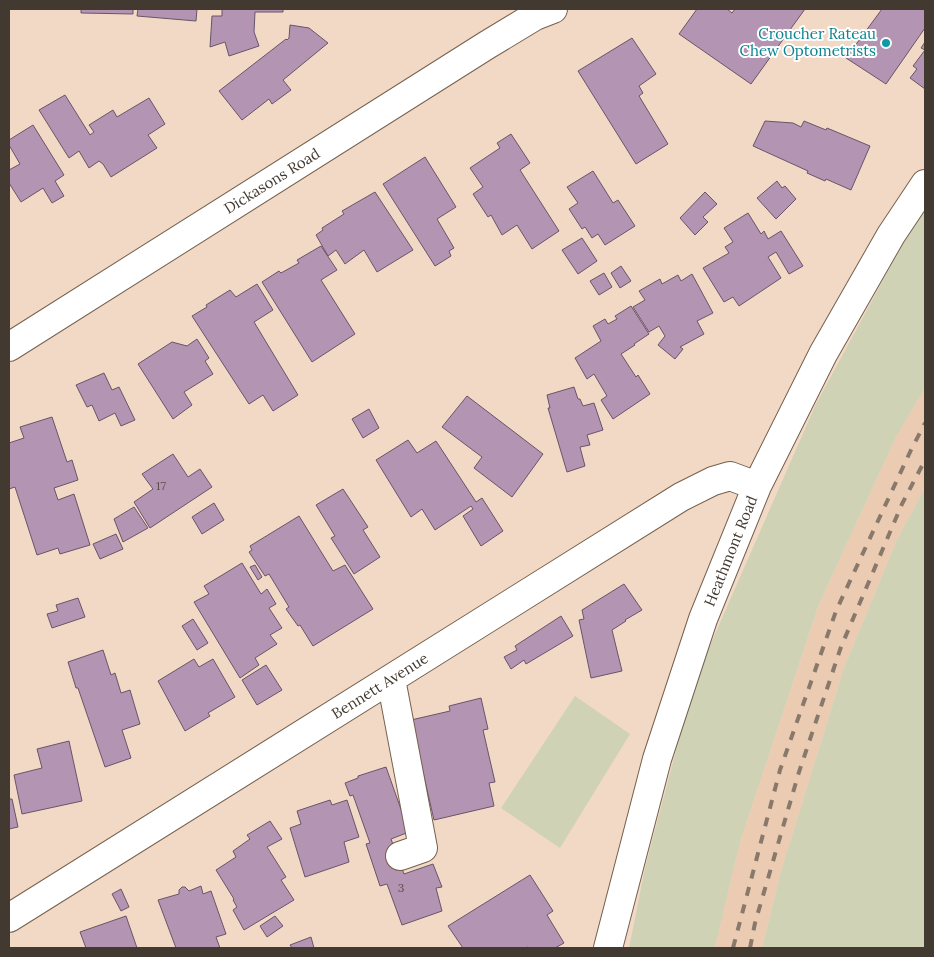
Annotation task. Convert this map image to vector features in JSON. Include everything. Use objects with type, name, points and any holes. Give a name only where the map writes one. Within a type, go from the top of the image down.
[{"type":"street","name":"Dickasons Road","points":[[9,347],[543,11]]},
{"type":"street","name":"Heathmont Road","points":[[608,948],[657,759],[703,618],[757,486],[823,354],[892,235],[925,184]]},
{"type":"street","name":"Bennett Avenue","points":[[9,918],[681,497],[713,481],[730,476],[757,486]]},
{"type":"street","points":[[391,679],[423,848],[400,856]]},
{"type":"shaded area","points":[[925,388],[925,487],[896,542],[844,668],[781,871],[762,948],[715,948],[740,842],[819,604],[896,437]]},
{"type":"green space","points":[[925,209],[925,388],[896,437],[819,604],[740,842],[715,948],[629,948],[645,868],[682,728],[708,650],[816,404],[907,236]]},
{"type":"green space","points":[[925,487],[925,948],[762,948],[781,871],[844,668],[896,542]]},
{"type":"green space","points":[[575,696],[630,734],[560,848],[501,808]]},
{"type":"building","points":[[81,9],[133,9],[133,14],[81,13]]},
{"type":"building","points":[[138,9],[197,9],[196,21],[137,16]]},
{"type":"building","points":[[222,9],[283,9],[283,12],[255,12],[254,32],[259,46],[229,56],[225,42],[210,47],[212,16],[222,16]]},
{"type":"building","points":[[697,9],[727,9],[732,13],[735,9],[805,9],[751,84],[679,34]]},
{"type":"building","name":"Croucher Rateau Chew Optometrists","points":[[882,9],[925,9],[925,28],[886,84],[846,58]]},
{"type":"building","points":[[290,25],[309,28],[328,43],[283,80],[291,90],[272,104],[269,99],[242,120],[219,91],[287,40],[289,38]]},
{"type":"building","points":[[632,38],[656,74],[639,86],[643,93],[639,96],[668,144],[636,164],[578,71]]},
{"type":"building","points":[[925,42],[925,50],[921,48]]},
{"type":"building","points":[[925,50],[925,89],[910,78],[917,69],[913,66]]},
{"type":"building","points":[[65,95],[90,135],[94,132],[89,125],[113,110],[117,117],[149,98],[165,124],[148,135],[157,148],[111,177],[99,161],[89,168],[79,151],[69,158],[39,110]]},
{"type":"building","points":[[765,121],[793,123],[801,127],[804,121],[826,130],[827,128],[870,146],[851,190],[807,173],[808,171],[753,146]]},
{"type":"building","points":[[33,125],[64,175],[55,181],[64,196],[52,203],[43,188],[21,202],[9,183],[9,170],[20,164],[9,145],[9,140]]},
{"type":"building","points":[[511,134],[530,163],[520,170],[559,231],[532,249],[517,225],[502,235],[491,215],[488,217],[473,194],[483,187],[470,168],[500,148],[497,143]]},
{"type":"building","points":[[425,157],[456,207],[437,219],[454,248],[449,251],[451,256],[435,266],[383,184]]},
{"type":"building","points":[[593,171],[613,203],[618,200],[635,226],[605,245],[598,234],[592,238],[585,227],[582,229],[569,209],[578,203],[567,187]]},
{"type":"building","points":[[777,181],[782,188],[785,186],[796,199],[776,219],[757,198]]},
{"type":"building","points":[[375,192],[413,250],[377,272],[364,250],[345,264],[336,250],[328,256],[316,235],[323,230],[322,228],[344,214],[342,211]]},
{"type":"building","points":[[705,192],[717,204],[703,217],[708,222],[695,235],[680,218]]},
{"type":"building","points":[[748,213],[761,234],[764,231],[768,239],[781,231],[803,266],[789,274],[776,252],[768,257],[781,278],[739,306],[733,297],[724,302],[703,268],[729,253],[725,247],[733,242],[724,228]]},
{"type":"building","points":[[582,238],[597,261],[578,274],[562,250]]},
{"type":"building","points":[[321,246],[337,270],[321,280],[355,334],[312,362],[262,282],[279,271],[281,273],[299,263],[297,260]]},
{"type":"building","points":[[621,266],[631,281],[620,288],[611,273]]},
{"type":"building","points":[[604,273],[612,287],[599,295],[590,281]]},
{"type":"building","points":[[692,274],[713,313],[697,321],[704,334],[680,347],[683,349],[675,359],[658,345],[665,336],[659,326],[649,332],[633,307],[645,300],[639,291],[660,279],[662,284],[678,275],[681,281]]},
{"type":"building","points":[[257,284],[273,310],[254,322],[298,395],[273,411],[263,395],[249,404],[192,316],[230,290],[236,297]]},
{"type":"building","points":[[631,306],[649,334],[621,354],[650,394],[613,419],[601,400],[607,396],[594,374],[587,379],[575,358],[601,341],[593,326],[605,319],[608,324],[617,319],[615,316]]},
{"type":"building","points":[[197,339],[209,358],[205,361],[213,374],[184,392],[192,405],[173,419],[138,364],[172,342],[187,346]]},
{"type":"building","points":[[104,373],[112,390],[119,387],[135,420],[121,426],[115,413],[99,421],[92,405],[87,407],[76,385]]},
{"type":"building","points":[[574,387],[578,399],[580,399],[583,406],[594,403],[603,430],[587,435],[590,445],[580,447],[585,466],[567,472],[548,408],[550,408],[547,395]]},
{"type":"building","points":[[467,396],[543,454],[512,497],[474,468],[482,457],[442,427]]},
{"type":"building","points":[[369,409],[379,428],[363,438],[352,419]]},
{"type":"building","points":[[52,417],[67,462],[72,460],[78,480],[54,488],[58,500],[74,494],[90,545],[60,554],[58,548],[37,555],[15,487],[9,489],[9,443],[24,438],[20,427]]},
{"type":"building","points":[[408,440],[417,453],[436,441],[476,502],[482,498],[503,531],[481,546],[463,516],[473,509],[471,506],[435,530],[422,509],[411,517],[376,460]]},
{"type":"building","points":[[173,454],[188,477],[200,469],[212,487],[150,528],[134,502],[153,489],[142,474]]},
{"type":"building","points":[[343,489],[368,527],[363,530],[380,557],[354,574],[331,538],[335,536],[316,505]]},
{"type":"building","points":[[214,503],[224,520],[202,534],[192,517]]},
{"type":"building","points":[[134,507],[148,528],[123,542],[114,519]]},
{"type":"building","points":[[299,516],[333,571],[345,565],[373,609],[313,646],[300,625],[298,626],[286,609],[289,607],[269,574],[265,576],[249,552],[252,550],[250,546]]},
{"type":"building","points":[[116,534],[123,549],[100,559],[93,544]]},
{"type":"building","points":[[242,563],[261,594],[267,589],[276,604],[269,608],[282,628],[270,635],[277,644],[255,658],[259,665],[240,678],[194,602],[209,594],[204,586]]},
{"type":"building","points":[[255,565],[262,577],[258,580],[250,567]]},
{"type":"building","points":[[624,584],[642,610],[612,630],[622,671],[591,678],[579,620],[584,619],[582,610]]},
{"type":"building","points":[[78,598],[85,617],[52,628],[47,614],[58,611],[56,605]]},
{"type":"building","points":[[561,616],[573,636],[526,664],[524,660],[511,669],[504,657],[517,650],[515,646]]},
{"type":"building","points":[[193,619],[208,643],[197,650],[182,626]]},
{"type":"building","points":[[103,650],[111,675],[115,673],[121,693],[130,690],[140,724],[122,730],[131,758],[105,767],[68,662]]},
{"type":"building","points":[[194,659],[199,667],[213,659],[235,697],[208,713],[210,716],[185,731],[158,681]]},
{"type":"building","points":[[266,665],[282,690],[257,705],[242,680]]},
{"type":"building","points":[[481,698],[488,729],[483,730],[495,782],[489,783],[494,806],[434,820],[411,720],[450,711],[449,706]]},
{"type":"building","points":[[69,741],[82,801],[22,814],[14,775],[42,768],[37,749]]},
{"type":"building","points":[[386,767],[409,832],[391,839],[404,874],[433,864],[442,887],[436,888],[442,911],[402,925],[387,884],[380,886],[366,844],[370,843],[353,795],[350,796],[345,783],[358,778],[358,776]]},
{"type":"building","points":[[9,799],[12,799],[18,827],[9,829]]},
{"type":"building","points":[[330,800],[332,805],[347,800],[359,837],[344,842],[349,862],[305,877],[290,828],[301,824],[297,811]]},
{"type":"building","points":[[270,821],[282,839],[267,847],[286,877],[281,880],[294,900],[244,930],[233,910],[237,907],[234,899],[216,870],[236,857],[233,851],[250,839],[247,835]]},
{"type":"building","points":[[530,875],[553,911],[547,915],[564,943],[555,948],[463,948],[448,926]]},
{"type":"building","points":[[201,886],[203,894],[211,891],[226,934],[216,937],[220,948],[176,948],[158,900],[179,894],[179,890],[182,887],[189,891]]},
{"type":"building","points":[[121,889],[129,907],[121,911],[112,894]]},
{"type":"building","points":[[126,916],[137,948],[86,948],[80,932]]},
{"type":"building","points":[[275,916],[283,926],[267,937],[260,926]]},
{"type":"building","points":[[311,937],[314,948],[292,948],[290,945]]},
{"type":"railway","points":[[733,948],[780,770],[836,611],[925,423]]},
{"type":"railway","points":[[750,948],[755,923],[799,772],[841,647],[902,504],[925,460]]},
{"type":"place","name":"Croucher Rateau Chew Optometrists","points":[[886,43]]}]
